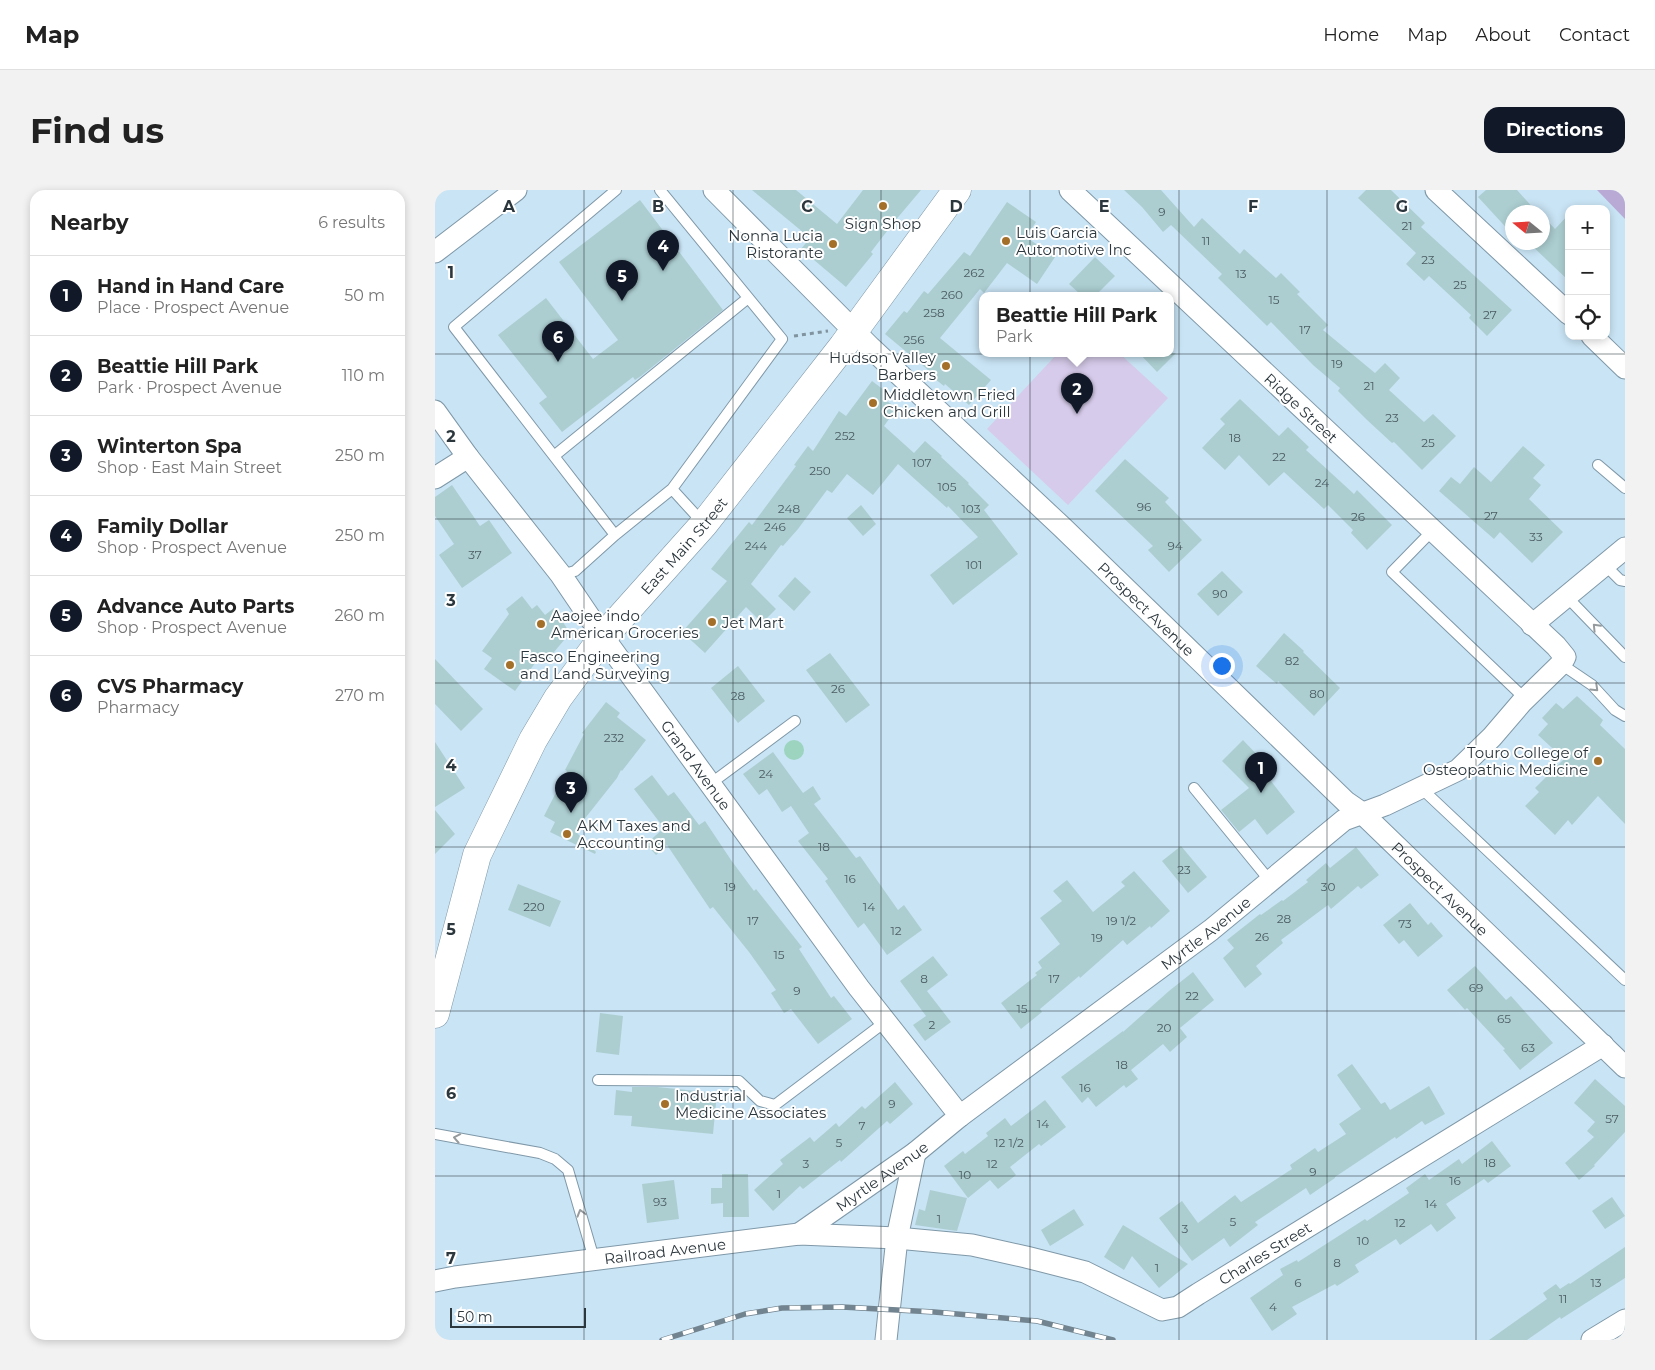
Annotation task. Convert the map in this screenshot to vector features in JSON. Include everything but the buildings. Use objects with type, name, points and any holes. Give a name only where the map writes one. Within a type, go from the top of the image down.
[{"type":"main road","name":"East Main Street","points":[[436,1004],[477,855],[533,740],[558,698],[603,637],[704,524],[843,330],[957,190]]},
{"type":"street","points":[[435,252],[516,190]]},
{"type":"street","name":"Prospect Avenue","points":[[715,190],[843,330],[870,347],[1055,521],[1346,802],[1362,813],[1603,1045],[1623,1061]]},
{"type":"street","name":"Ridge Street","points":[[1071,190],[1532,625]]},
{"type":"street","points":[[1436,190],[1565,310]]},
{"type":"street","points":[[1596,340],[1625,368]]},
{"type":"street","name":"Grand Avenue","points":[[435,411],[468,457],[561,575],[603,637],[859,988],[960,1116]]},
{"type":"street","points":[[435,478],[468,457]]},
{"type":"street","points":[[1561,664],[1565,658],[1556,646],[1532,625],[1625,548]]},
{"type":"street","name":"Myrtle Avenue","points":[[799,1234],[915,1153],[960,1116],[1211,930],[1344,820],[1385,805],[1458,770],[1561,664]]},
{"type":"street","name":"Charles Street","points":[[897,1238],[972,1245],[1026,1257],[1085,1272],[1162,1310],[1178,1307],[1603,1045]]},
{"type":"street","points":[[885,1340],[897,1238],[915,1153]]},
{"type":"street","name":"Railroad Avenue","points":[[435,1281],[799,1234],[897,1238]]},
{"type":"street","points":[[1591,1340],[1625,1320]]},
{"type":"lane","points":[[615,535],[453,327],[616,190]]},
{"type":"lane","points":[[561,575],[575,571],[615,535],[672,489],[782,339],[660,190]]},
{"type":"lane","points":[[554,456],[748,298]]},
{"type":"lane","points":[[1598,465],[1625,488]]},
{"type":"lane","points":[[672,489],[704,524]]},
{"type":"lane","points":[[1432,531],[1392,572],[1519,692],[1522,702]]},
{"type":"lane","points":[[1605,565],[1619,580],[1625,581]]},
{"type":"lane","points":[[1567,597],[1625,657]]},
{"type":"lane","points":[[1561,664],[1592,685],[1615,710],[1625,716]]},
{"type":"lane","points":[[710,784],[795,721]]},
{"type":"lane","points":[[1194,788],[1270,881]]},
{"type":"lane","points":[[1421,788],[1625,980]]},
{"type":"lane","points":[[598,1080],[739,1082],[760,1101],[775,1105],[885,1022]]},
{"type":"lane","points":[[435,1134],[539,1153],[555,1159],[569,1170],[594,1259]]},
{"type":"path","points":[[812,332],[843,330]]},
{"type":"shaded area","points":[[1597,190],[1625,190],[1625,219]]},
{"type":"shaded area","points":[[1054,357],[1123,357],[1168,398],[1068,505],[987,429]]},
{"type":"shaded area","points":[[794,740],[801,743],[804,750],[801,757],[794,760],[787,757],[784,750],[787,743]]},
{"type":"railway","points":[[662,1340],[745,1314],[782,1308],[842,1307],[934,1312],[1037,1321],[1113,1340]]},
{"type":"place","name":"Sign Shop","points":[[883,206]]},
{"type":"place","name":"Luis Garcia Automotive Inc","points":[[1006,241]]},
{"type":"place","name":"Nonna Lucia Ristorante","points":[[833,244]]},
{"type":"place","name":"Family Dollar","points":[[663,271]]},
{"type":"place","name":"Advance Auto Parts","points":[[622,301]]},
{"type":"place","name":"CVS Pharmacy","points":[[558,362]]},
{"type":"place","name":"Hudson Valley Barbers","points":[[946,366]]},
{"type":"place","name":"Middletown Fried Chicken and Grill","points":[[873,403]]},
{"type":"place","name":"Beattie Hill Park","points":[[1077,414]]},
{"type":"place","name":"Jet Mart","points":[[712,622]]},
{"type":"place","name":"Aaojee indo American Groceries","points":[[541,624]]},
{"type":"place","name":"Fasco Engineering and Land Surveying","points":[[510,665]]},
{"type":"place","name":"Touro College of Osteopathic Medicine","points":[[1598,761]]},
{"type":"place","name":"Hand in Hand Care","points":[[1261,793]]},
{"type":"place","name":"Winterton Spa","points":[[571,813]]},
{"type":"place","name":"AKM Taxes and Accounting","points":[[567,834]]},
{"type":"place","name":"Industrial Medicine Associates","points":[[665,1104]]}]
